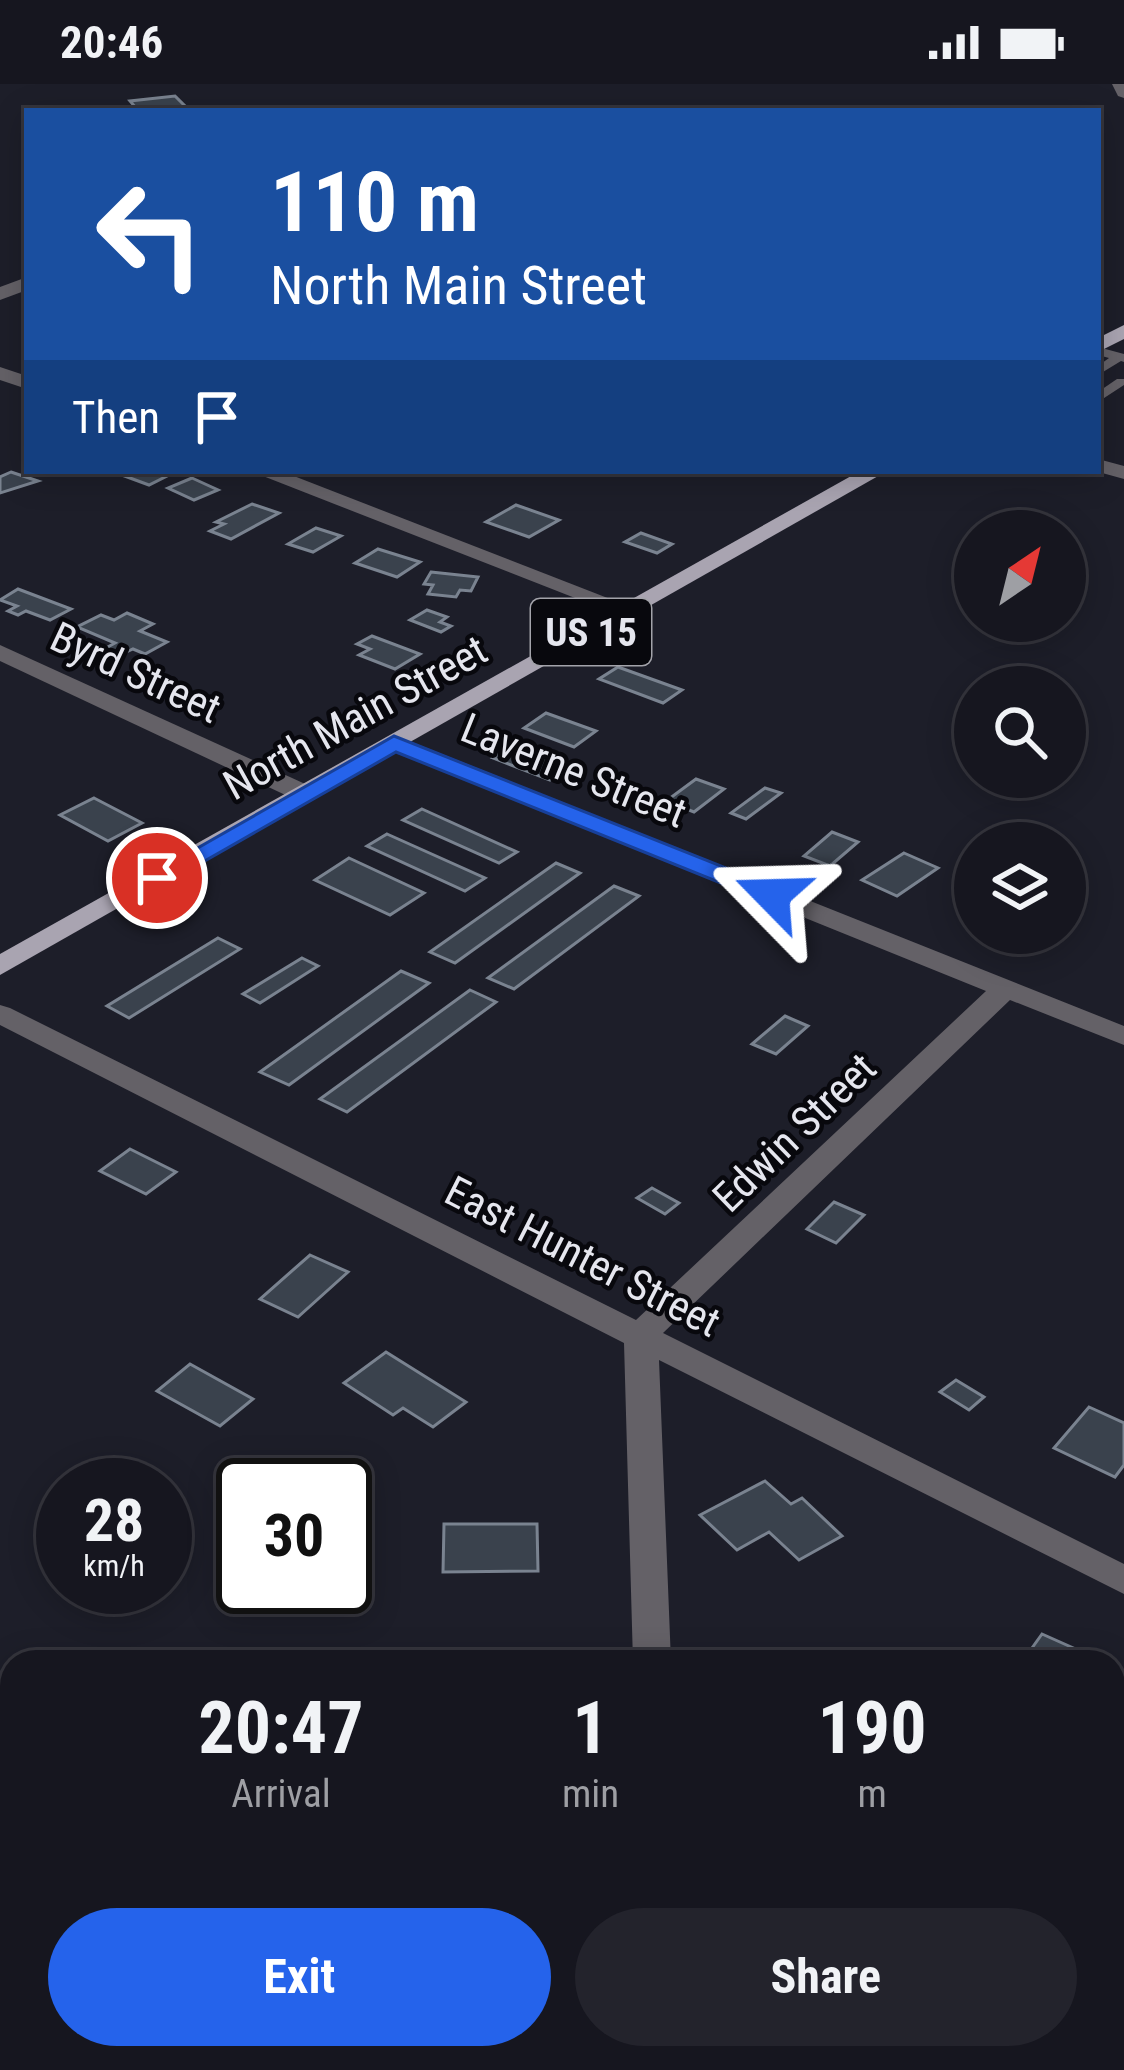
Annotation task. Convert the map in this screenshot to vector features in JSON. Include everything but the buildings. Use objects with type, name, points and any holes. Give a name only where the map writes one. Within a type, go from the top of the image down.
[{"type":"main road","name":"North Main Street","points":[[0,966],[871,474]]},
{"type":"street","points":[[1120,84],[1124,94]]},
{"type":"street","points":[[269,474],[629,610]]},
{"type":"street","name":"Byrd Street","points":[[0,652],[305,794]]},
{"type":"street","name":"Laverne Street","points":[[394,743],[1124,1036]]},
{"type":"street","name":"Edwin Street","points":[[641,1335],[1005,988]]},
{"type":"street","name":"East Hunter Street","points":[[0,1014],[1124,1580]]},
{"type":"street","points":[[641,1335],[652,1650]]},
{"type":"route","points":[[157,878],[394,743],[772,895]]}]
